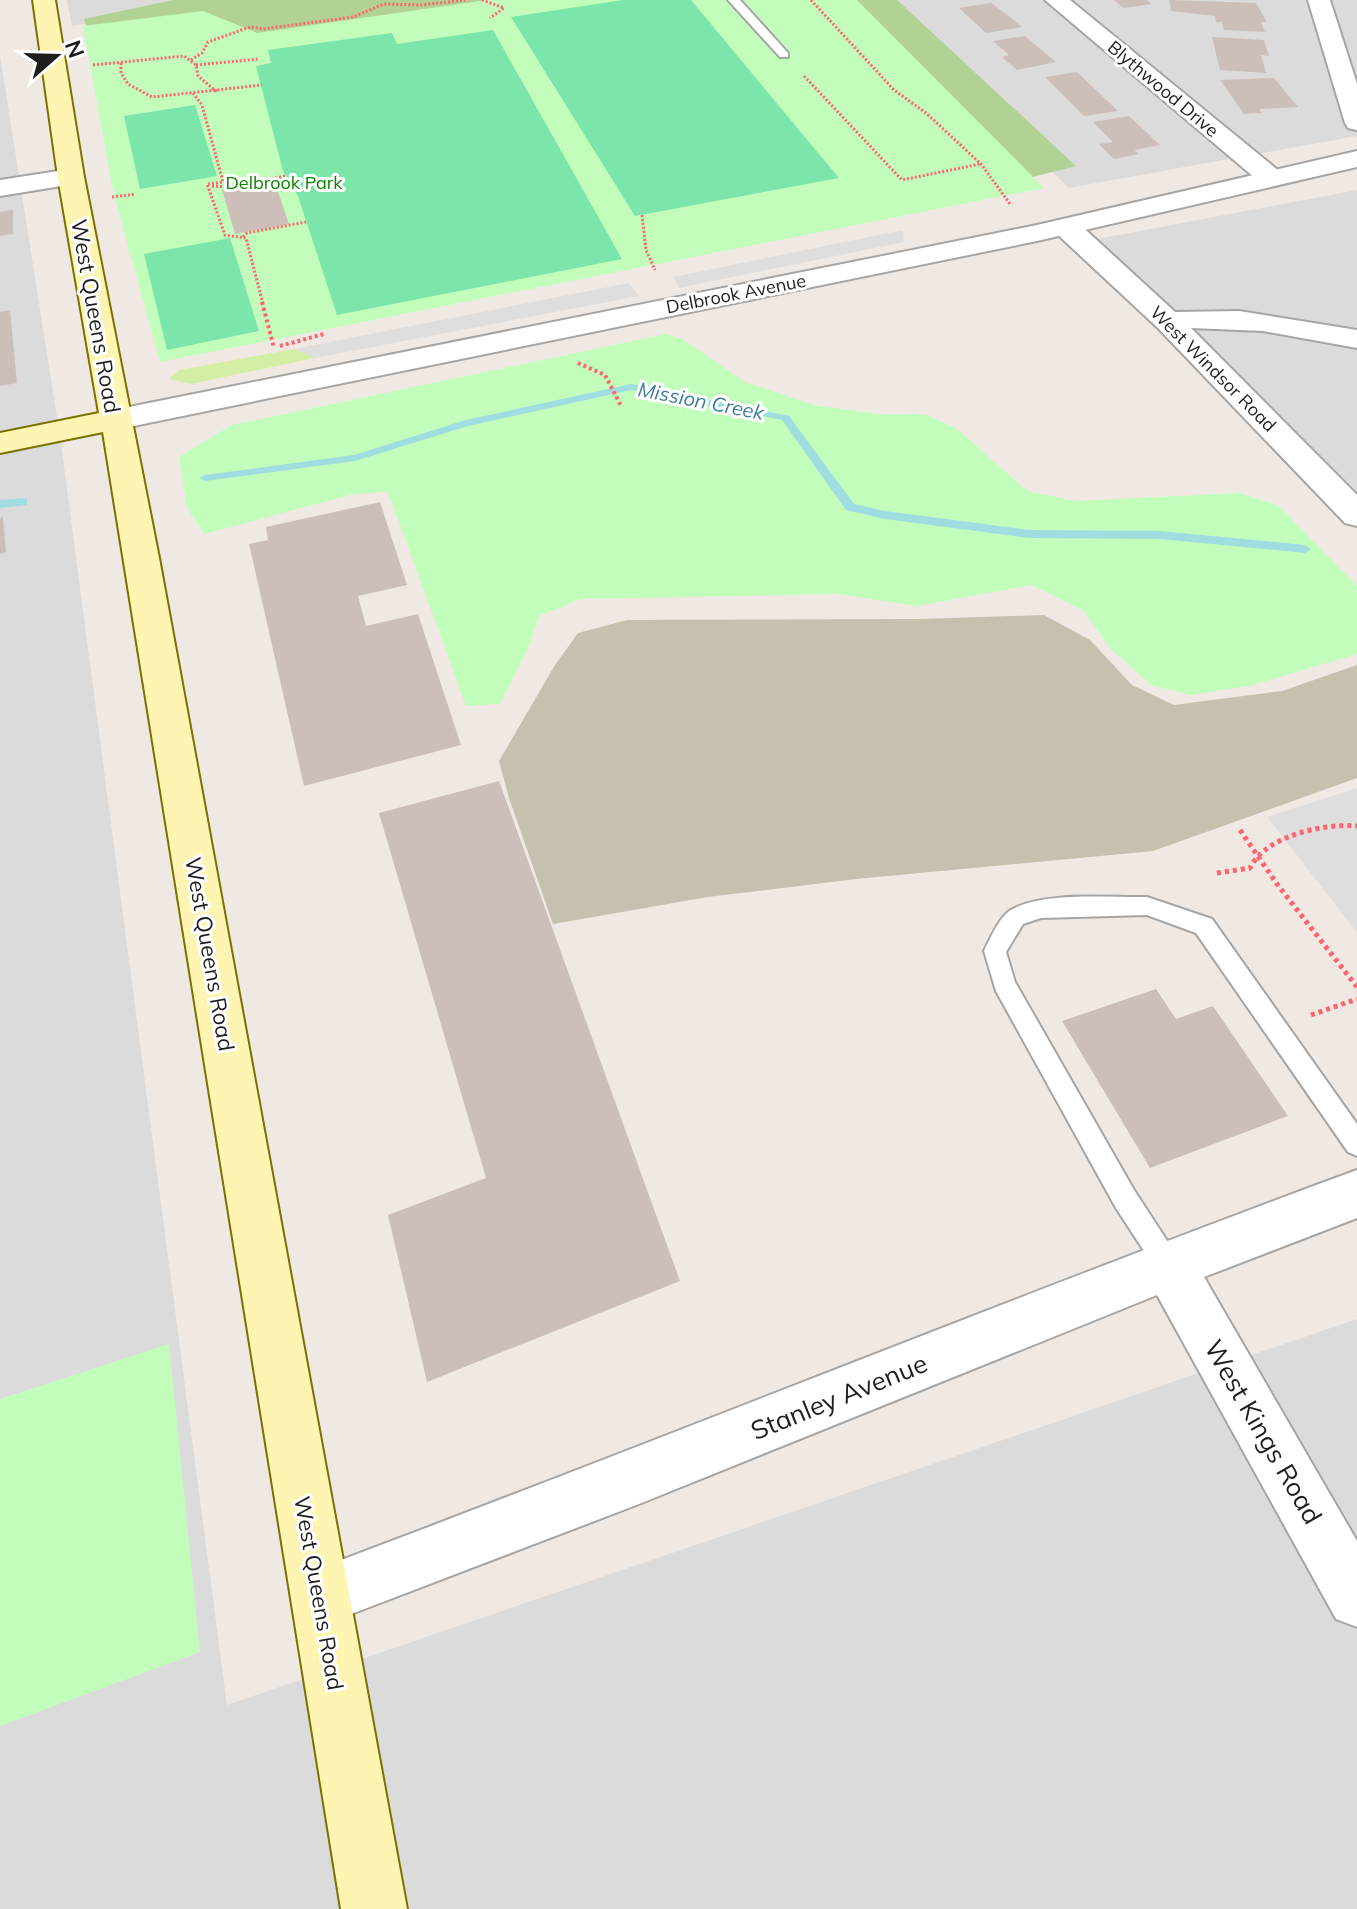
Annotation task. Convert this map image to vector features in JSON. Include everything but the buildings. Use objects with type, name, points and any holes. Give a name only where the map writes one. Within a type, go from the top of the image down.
[{"type":"main road","name":"West Queens Road","points":[[44,0],[71,177],[142,558],[374,1909]]},
{"type":"main road","points":[[0,443],[114,420]]},
{"type":"street","name":"Blythwood Drive","points":[[1056,0],[1270,177]]},
{"type":"street","points":[[1319,0],[1357,123]]},
{"type":"street","name":"Delbrook Avenue","points":[[114,420],[1066,227],[1357,159]]},
{"type":"street","points":[[0,188],[71,177]]},
{"type":"street","name":"West Windsor Road","points":[[1066,227],[1168,322],[1357,515]]},
{"type":"street","points":[[1168,322],[1201,317],[1270,321],[1357,339]]},
{"type":"street","name":"Stanley Avenue","points":[[320,1597],[639,1476],[1168,1265],[1357,1194]]},
{"type":"street","name":"West Kings Road","points":[[1168,1265],[1357,1598]]},
{"type":"lane","points":[[734,0],[784,55]]},
{"type":"lane","points":[[1168,1265],[1125,1199],[1004,984],[995,951],[1016,917],[1041,909],[1147,906],[1204,926],[1357,1144]]},
{"type":"path","points":[[191,60],[202,53],[208,42],[250,27],[263,29],[353,17],[384,4],[422,5],[465,0]]},
{"type":"path","points":[[482,0],[504,8],[490,18]]},
{"type":"path","points":[[811,0],[894,90],[926,113],[981,164],[1010,204]]},
{"type":"path","points":[[784,55],[902,180],[981,164]]},
{"type":"path","points":[[54,69],[184,56],[196,65],[198,76],[217,92]]},
{"type":"path","points":[[196,65],[259,59]]},
{"type":"path","points":[[121,63],[121,73],[128,84],[152,97],[262,85]]},
{"type":"path","points":[[193,93],[202,105],[223,182],[208,186]]},
{"type":"path","points":[[208,186],[226,187],[286,176]]},
{"type":"path","points":[[208,186],[225,235],[243,237],[247,233],[306,222]]},
{"type":"path","points":[[107,198],[135,194]]},
{"type":"path","points":[[642,215],[646,250],[655,270]]},
{"type":"path","points":[[243,237],[274,348]]},
{"type":"path","points":[[605,375],[621,406]]},
{"type":"path","points":[[1217,873],[1250,868],[1258,854],[1344,823],[1357,826]]},
{"type":"path","points":[[1240,830],[1277,884],[1357,987]]},
{"type":"shaded area","points":[[67,0],[438,0],[199,6],[72,26]]},
{"type":"shaded area","points":[[870,0],[1357,0],[1357,136],[1069,188]]},
{"type":"shaded area","points":[[0,55],[61,443],[227,1705],[1357,1319],[1357,1909],[0,1909]]},
{"type":"shaded area","points":[[1357,190],[1357,507],[1087,241]]},
{"type":"shaded area","points":[[903,230],[904,242],[679,288],[673,277]]},
{"type":"shaded area","points":[[629,283],[639,296],[315,358],[294,349]]},
{"type":"shaded area","points":[[1044,615],[1090,640],[1132,685],[1174,705],[1282,691],[1357,665],[1357,778],[1153,851],[856,879],[708,897],[553,924],[499,761],[555,665],[578,633],[627,620],[920,619]]},
{"type":"shaded area","points":[[1357,788],[1357,932],[1267,817]]},
{"type":"green space","points":[[173,0],[596,0],[309,48],[91,40],[84,19]]},
{"type":"green space","name":"Delbrook Park","points":[[487,0],[857,0],[1044,188],[160,362],[113,191],[83,26],[203,11],[257,33]]},
{"type":"green space","points":[[623,0],[691,0],[839,178],[635,216],[511,17]]},
{"type":"green space","points":[[777,0],[897,0],[1076,166],[1013,182]]},
{"type":"green space","points":[[493,30],[622,259],[337,315],[298,196],[283,171],[256,66],[271,63],[268,50],[392,33],[397,44]]},
{"type":"green space","points":[[195,105],[217,176],[140,189],[124,116]]},
{"type":"green space","points":[[230,238],[259,331],[167,350],[144,254]]},
{"type":"green space","points":[[666,334],[682,339],[745,382],[813,405],[878,414],[924,414],[956,428],[1027,491],[1075,501],[1239,493],[1278,505],[1357,586],[1357,654],[1249,686],[1190,695],[1151,685],[1110,648],[1084,611],[1032,585],[917,606],[838,594],[581,599],[539,616],[529,647],[500,704],[466,706],[388,492],[354,494],[204,534],[187,508],[179,457],[232,425]]},
{"type":"green space","points":[[294,349],[315,358],[191,384],[169,379],[179,370]]},
{"type":"green space","points":[[169,1344],[200,1652],[0,1726],[0,1399]]},
{"type":"waterway","name":"Mission Creek","points":[[205,478],[355,458],[466,423],[631,387],[785,418],[850,507],[885,515],[1029,534],[1160,535],[1305,549]]},
{"type":"waterway","name":"Mission Creek","points":[[0,504],[23,502]]}]
